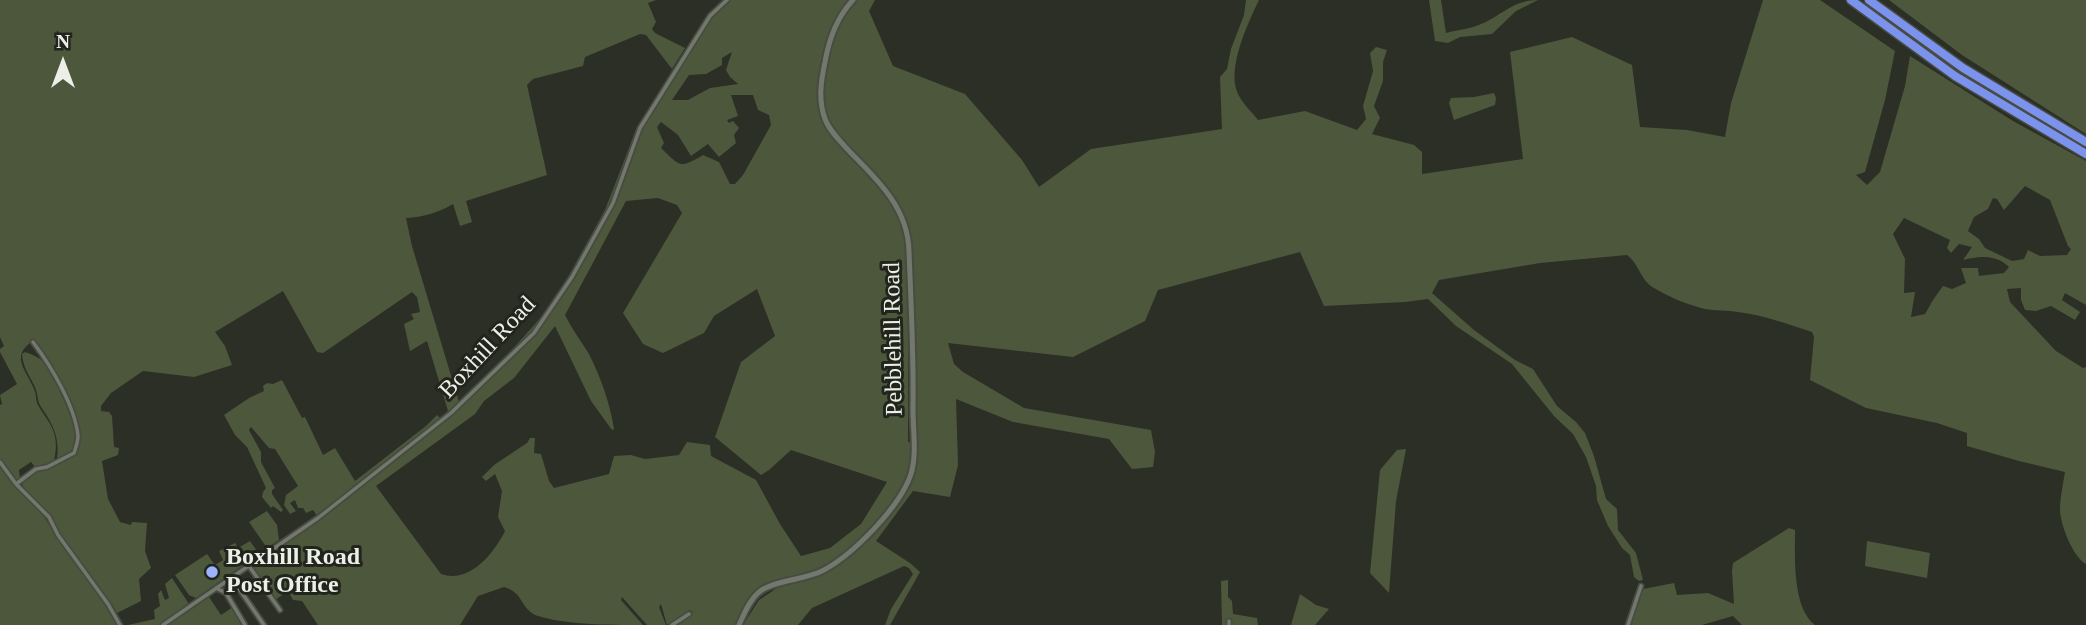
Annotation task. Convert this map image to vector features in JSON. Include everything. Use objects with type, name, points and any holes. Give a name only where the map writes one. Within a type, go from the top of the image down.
[{"type":"highway","points":[[1850,0],[1955,76],[2086,154]]},
{"type":"highway","points":[[1869,0],[1964,68],[2086,142]]},
{"type":"main road","name":"Pebblehill Road","points":[[739,625],[759,592],[769,585],[802,579],[821,571],[853,549],[882,519],[911,475],[914,454],[914,385],[909,242],[902,216],[893,199],[839,140],[826,122],[821,105],[821,83],[828,44],[843,13],[853,0]]},
{"type":"street","name":"Boxhill Road","points":[[163,625],[318,518],[452,413],[534,333],[572,277],[613,203],[642,124],[710,16],[727,0]]},
{"type":"street","points":[[16,484],[36,469],[47,467],[74,453],[78,443],[75,422],[61,389],[33,342]]},
{"type":"street","points":[[0,462],[16,484],[48,517],[120,625]]},
{"type":"street","points":[[249,565],[280,610]]},
{"type":"street","points":[[231,577],[264,625]]},
{"type":"street","points":[[1628,625],[1641,586]]},
{"type":"street","points":[[216,587],[226,593],[246,625]]},
{"type":"street","points":[[672,625],[689,614]]},
{"type":"green space","points":[[0,0],[656,0],[648,3],[656,22],[652,29],[685,48],[672,69],[646,35],[640,34],[585,57],[583,66],[533,79],[527,85],[547,175],[466,201],[472,222],[460,226],[453,204],[430,214],[406,218],[459,402],[499,364],[545,313],[605,210],[636,130],[659,92],[663,94],[702,32],[728,0],[851,0],[834,25],[856,0],[875,0],[869,11],[893,66],[965,94],[1022,160],[1039,187],[1091,149],[1222,129],[1220,77],[1227,69],[1246,0],[1259,0],[1236,59],[1235,84],[1238,94],[1258,120],[1305,111],[1357,130],[1366,119],[1363,106],[1373,71],[1370,53],[1376,47],[1387,50],[1383,62],[1383,81],[1374,106],[1380,118],[1372,134],[1414,145],[1422,152],[1422,174],[1523,159],[1510,52],[1572,37],[1632,65],[1640,127],[1687,130],[1725,137],[1731,103],[1763,0],[1820,0],[1895,51],[1865,172],[1856,175],[1867,185],[1880,172],[1905,86],[1910,56],[2013,121],[2086,161],[2086,305],[2065,293],[2062,300],[2080,312],[2075,320],[2051,306],[2036,311],[2025,310],[2021,300],[2021,288],[2007,289],[2010,302],[2056,351],[2083,368],[2086,367],[2086,564],[2072,548],[2061,517],[2060,501],[2065,472],[1967,446],[1967,433],[1937,423],[1866,408],[1810,380],[1814,337],[1812,332],[1757,315],[1705,309],[1679,300],[1649,285],[1627,255],[1540,263],[1439,280],[1432,293],[1474,330],[1515,360],[1533,369],[1557,406],[1585,433],[1606,499],[1617,509],[1618,530],[1636,553],[1643,580],[1639,581],[1634,577],[1630,555],[1622,548],[1608,526],[1597,500],[1596,486],[1586,457],[1573,434],[1554,416],[1512,364],[1456,326],[1428,299],[1324,306],[1300,252],[1158,290],[1145,321],[1073,357],[948,343],[954,364],[963,372],[1024,408],[1151,430],[1155,452],[1153,467],[1132,469],[1109,439],[1013,422],[956,399],[958,465],[950,497],[913,491],[876,541],[920,572],[890,625],[885,625],[891,609],[913,574],[904,566],[812,608],[798,625],[743,625],[759,600],[777,588],[775,582],[767,584],[756,593],[738,625],[674,625],[693,612],[689,610],[667,625],[661,604],[659,607],[666,625],[647,625],[622,597],[621,600],[643,625],[559,621],[535,615],[515,593],[504,587],[478,596],[460,625],[318,625],[302,601],[293,600],[288,591],[275,600],[252,565],[320,520],[313,510],[306,513],[303,508],[298,508],[295,500],[290,503],[296,511],[290,514],[284,505],[286,495],[298,486],[275,449],[269,448],[251,427],[249,430],[261,452],[261,462],[275,488],[272,494],[283,510],[281,512],[273,506],[271,508],[262,497],[266,488],[247,447],[235,435],[224,415],[264,391],[263,386],[267,383],[273,384],[282,380],[302,418],[305,417],[323,455],[335,448],[355,481],[437,415],[440,418],[448,411],[427,341],[410,351],[404,324],[414,319],[411,314],[420,312],[417,297],[412,292],[323,353],[317,352],[283,291],[215,332],[225,346],[232,365],[194,377],[143,371],[111,393],[101,406],[101,411],[109,412],[112,416],[114,447],[119,448],[118,455],[102,461],[108,499],[120,522],[131,525],[132,522],[147,523],[145,551],[151,568],[139,579],[141,601],[117,613],[112,604],[106,607],[117,625],[0,625],[0,395],[17,384],[0,352],[4,346],[0,337]],"holes":[[[732,52],[726,70],[738,84],[710,88],[688,100],[672,100],[689,75],[706,74],[722,65],[722,58]],[[731,95],[753,95],[758,110],[769,115],[771,125],[743,175],[735,184],[730,184],[719,162],[703,155],[680,164],[661,148],[664,143],[657,127],[661,122],[678,135],[691,156],[708,144],[719,157],[736,143],[734,135],[739,128],[733,121],[729,123],[727,120],[738,116]],[[2025,186],[2050,200],[2071,249],[2067,255],[2040,256],[2028,250],[2024,259],[2012,261],[1985,248],[1979,239],[1968,231],[1974,217],[1988,209],[1993,198],[1997,199],[2004,210]],[[658,198],[677,205],[682,213],[623,313],[643,344],[663,353],[704,333],[714,316],[757,289],[775,336],[741,362],[715,437],[761,475],[791,450],[887,482],[861,524],[830,548],[801,556],[756,480],[711,456],[710,445],[687,442],[679,455],[645,459],[631,455],[614,456],[609,474],[554,488],[549,481],[541,454],[534,453],[535,438],[530,438],[482,477],[486,481],[495,474],[502,491],[498,517],[505,531],[500,540],[488,557],[471,571],[462,575],[441,574],[376,486],[475,414],[484,401],[514,378],[555,326],[591,401],[612,430],[614,429],[597,372],[565,315],[626,201]],[[1904,218],[1950,240],[1947,248],[1951,253],[1959,244],[1972,247],[1963,260],[1987,257],[1999,260],[2009,267],[2004,273],[1979,276],[1978,268],[1961,268],[1966,283],[1952,289],[1943,286],[1925,314],[1911,317],[1915,292],[1904,293],[1905,259],[1893,234]],[[908,335],[913,337],[915,443],[908,442]],[[33,341],[71,405],[80,432],[77,454],[46,470],[31,473],[22,484],[52,518],[64,541],[84,568],[81,570],[43,515],[10,478],[20,479],[19,470],[31,462],[36,468],[54,461],[56,451],[54,433],[37,403],[35,391],[22,364],[22,352]]]},
{"type":"green space","points":[[1429,0],[1441,0],[1446,33],[1482,24],[1520,3],[1538,0],[1516,11],[1492,34],[1460,37],[1448,43],[1435,41]]},
{"type":"green space","points":[[1889,0],[2086,0],[2086,134],[1962,55]]},
{"type":"green space","points":[[1494,93],[1495,105],[1454,120],[1449,103],[1451,98]]},
{"type":"green space","points":[[25,352],[37,357],[47,366],[74,426],[76,443],[73,450],[57,459],[55,432],[40,405],[25,367],[22,354]]},
{"type":"green space","points":[[1406,449],[1396,501],[1389,593],[1370,573],[1380,470],[1397,450]]},
{"type":"green space","points":[[267,511],[277,525],[279,540],[267,548],[249,522]]},
{"type":"green space","points":[[1789,528],[1795,530],[1796,581],[1802,607],[1815,625],[1742,625],[1733,616],[1702,625],[1630,625],[1643,589],[1674,583],[1677,595],[1708,593],[1734,604],[1733,563]]},
{"type":"green space","points":[[250,541],[259,554],[196,598],[189,595],[175,575],[207,554],[215,565],[223,560],[219,551],[235,543],[238,548]]},
{"type":"green space","points":[[1867,541],[1930,553],[1927,578],[1865,566]]},
{"type":"green space","points":[[172,578],[189,604],[159,625],[128,625],[155,619],[154,610],[160,606],[158,594],[161,590],[165,600],[169,598],[165,584]]},
{"type":"green space","points":[[1228,580],[1228,597],[1232,601],[1233,614],[1257,618],[1258,625],[1222,625],[1221,581]]},
{"type":"green space","points":[[1300,594],[1316,605],[1329,609],[1315,625],[1291,625]]},
{"type":"green space","points":[[209,597],[221,615],[233,607],[244,625],[168,625]]},
{"type":"place","name":"Boxhill Road Post Office","points":[[212,572]]}]
